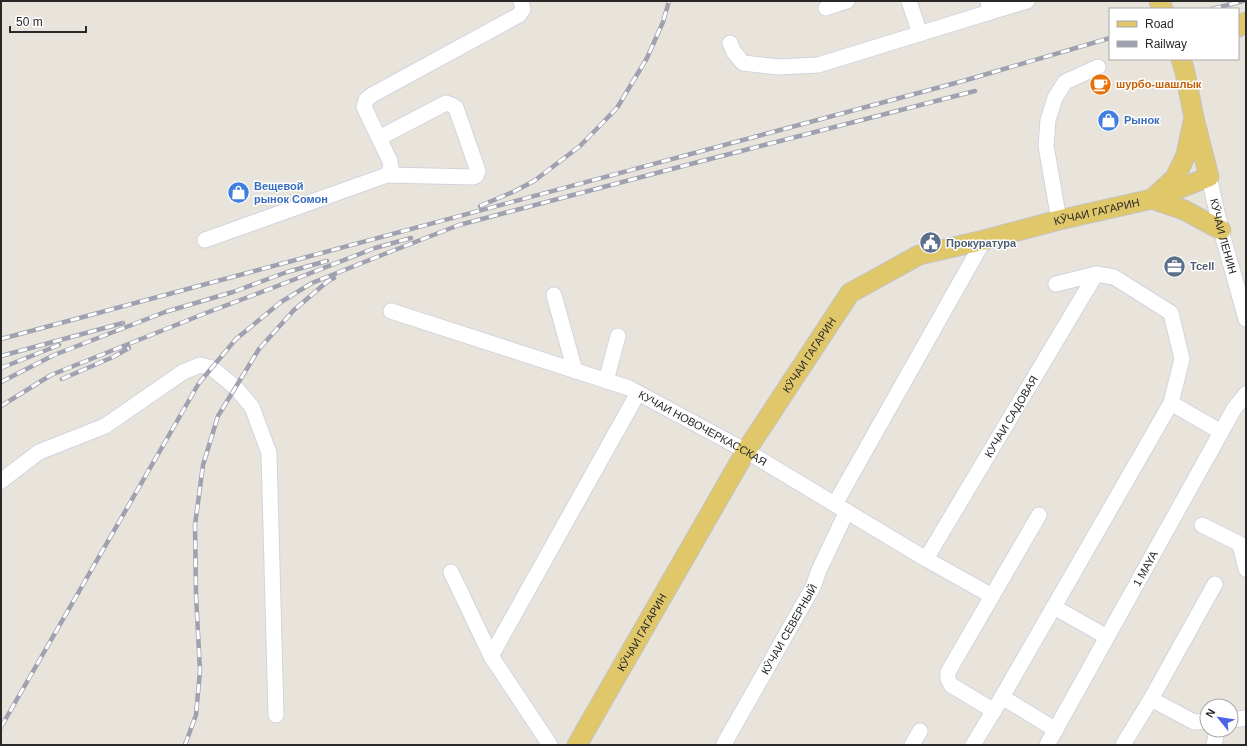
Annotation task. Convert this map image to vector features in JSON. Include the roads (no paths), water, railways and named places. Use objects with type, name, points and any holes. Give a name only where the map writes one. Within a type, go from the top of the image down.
[{"type":"main road","points":[[1187,63],[1194,118],[1208,177]]},
{"type":"main road","points":[[1194,118],[1186,155],[1175,178],[1152,199],[1184,210],[1221,230]]},
{"type":"main road","name":"КӮЧАИ ГАГАРИН","points":[[577,745],[746,450],[850,294],[919,255],[984,240],[1059,220],[1152,199],[1208,177]]},
{"type":"street","points":[[389,168],[379,138],[364,107],[366,100],[372,94],[519,15],[523,9],[521,1]]},
{"type":"street","points":[[826,8],[847,1]]},
{"type":"street","points":[[909,1],[920,34]]},
{"type":"street","points":[[730,42],[734,52],[743,63],[779,66],[818,66],[920,34],[989,6],[1026,1]]},
{"type":"street","points":[[1059,220],[1046,146],[1048,120],[1055,98],[1065,82],[1098,67]]},
{"type":"street","points":[[206,240],[389,168],[473,177],[476,176],[478,171],[456,108],[446,103],[379,138]]},
{"type":"street","name":"КӮЧАИ ЛЕНИН","points":[[1208,177],[1246,319]]},
{"type":"street","name":"КӮЧАИ СЕВЕРНЫЙ","points":[[724,744],[813,587],[841,507],[984,240]]},
{"type":"street","points":[[973,745],[1171,403],[1182,359],[1171,313],[1114,277],[1096,274],[1056,284]]},
{"type":"street","name":"КУЧАИ САДОВАЯ","points":[[926,558],[1096,274]]},
{"type":"street","points":[[554,295],[575,371]]},
{"type":"street","name":"КУЧАИ НОВОЧЕРКАССКАЯ","points":[[391,311],[628,388],[746,450],[992,596]]},
{"type":"street","points":[[606,381],[618,336]]},
{"type":"street","points":[[1,481],[39,452],[105,426],[183,372],[200,365],[212,368],[236,388],[252,407],[269,453],[276,715]]},
{"type":"street","points":[[491,656],[638,393]]},
{"type":"street","name":"1 MAYA","points":[[1047,745],[1234,408],[1246,394]]},
{"type":"street","points":[[1171,403],[1221,432]]},
{"type":"street","points":[[994,711],[951,685],[948,680],[948,672],[1039,515]]},
{"type":"street","points":[[1202,525],[1240,544],[1246,569]]},
{"type":"street","points":[[451,572],[491,656],[550,745]]},
{"type":"street","points":[[1123,745],[1215,584]]},
{"type":"street","points":[[1054,607],[1107,637]]},
{"type":"street","points":[[1002,697],[1056,730]]},
{"type":"street","points":[[1151,698],[1194,722],[1199,722]]},
{"type":"street","points":[[912,745],[920,731]]},
{"type":"railway","points":[[480,206],[534,181],[580,146],[617,108],[647,58],[663,22],[669,1]]},
{"type":"railway","points":[[1216,8],[1243,1]]},
{"type":"railway","points":[[1,339],[963,81],[1109,38]]},
{"type":"railway","points":[[1,727],[199,383],[236,339],[281,302],[312,283],[459,225],[975,91]]},
{"type":"railway","points":[[1,406],[51,375],[375,248],[411,238]]},
{"type":"railway","points":[[1,382],[54,355],[165,312],[233,292],[287,272],[327,261]]},
{"type":"railway","points":[[185,745],[196,715],[200,671],[196,595],[195,525],[203,465],[218,416],[259,349],[294,310],[328,281],[334,278]]},
{"type":"railway","points":[[1,356],[123,323]]},
{"type":"railway","points":[[1,368],[59,345]]},
{"type":"railway","points":[[62,379],[113,357],[129,348]]},
{"type":"place","name":"шурбо-шашлык","points":[[1101,84]]},
{"type":"place","name":"Рынок","points":[[1108,120]]},
{"type":"place","name":"Вещевой рынок Сомон","points":[[239,192]]},
{"type":"place","name":"Прокуратура","points":[[931,243]]},
{"type":"place","name":"Tcell","points":[[1175,266]]}]
